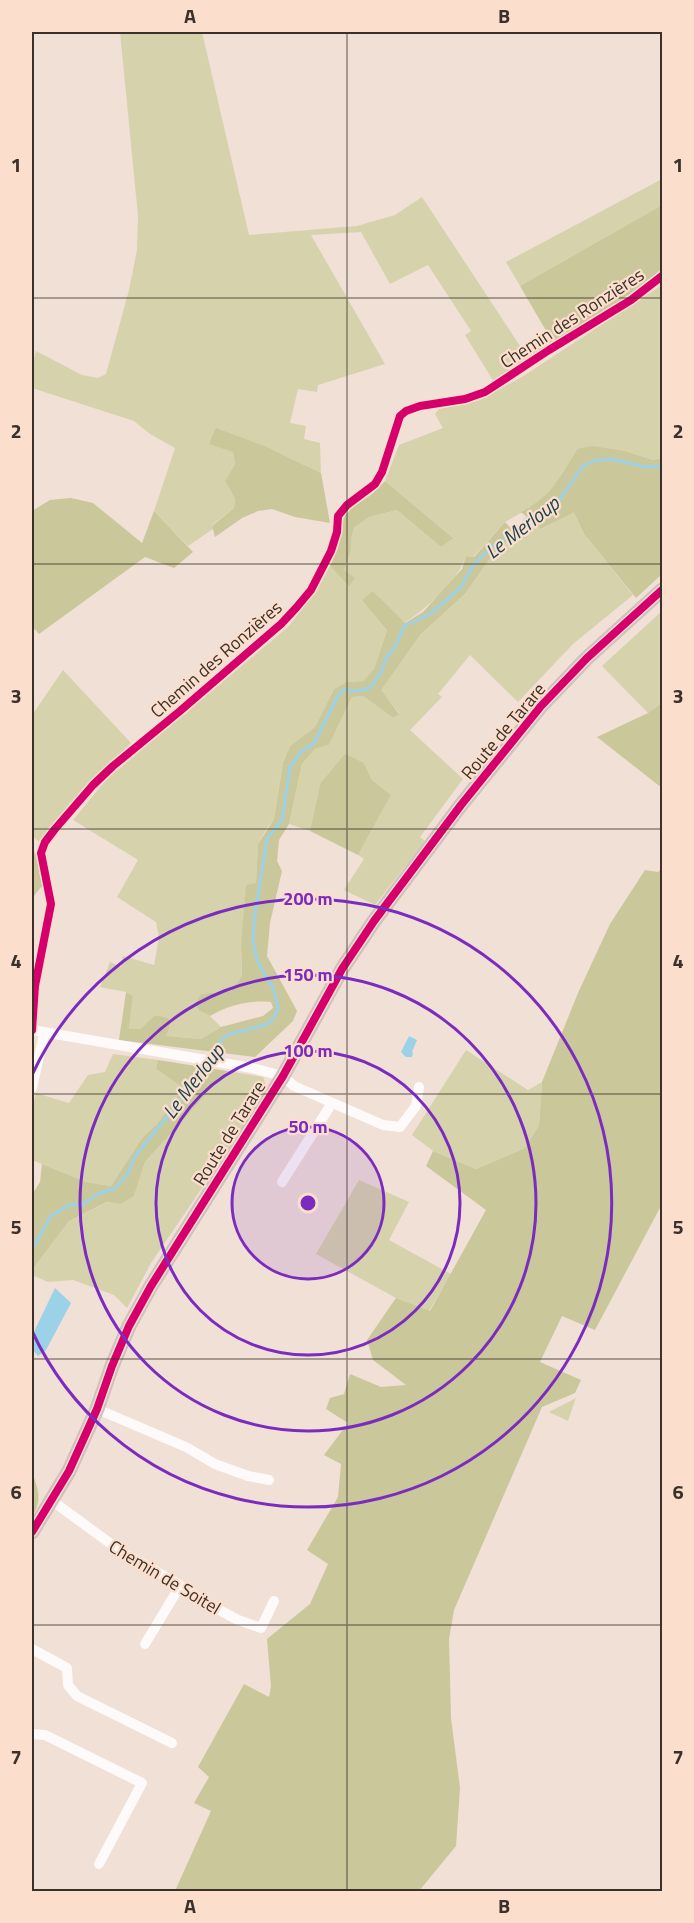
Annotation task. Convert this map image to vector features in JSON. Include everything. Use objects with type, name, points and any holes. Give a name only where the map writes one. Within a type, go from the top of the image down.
[{"type":"main road","name":"Route de Tarare","points":[[32,1532],[69,1471],[97,1409],[129,1326],[151,1286],[283,1076],[336,980],[374,921],[461,805],[541,706],[587,658],[663,590]]},
{"type":"street","name":"Chemin des Ronzières","points":[[32,1030],[35,986],[51,904],[41,853],[45,842],[55,828],[113,766],[197,697],[281,624],[296,608],[311,590],[332,551],[338,516],[347,505],[375,484],[382,472],[400,416],[420,406],[465,399],[485,392],[631,300],[663,276]]},
{"type":"street","points":[[32,1030],[44,1034],[95,1040],[223,1062],[283,1076],[294,1086],[382,1125],[400,1127],[416,1106],[419,1087]]},
{"type":"street","points":[[32,1088],[44,1034]]},
{"type":"street","points":[[282,1182],[332,1103]]},
{"type":"street","points":[[97,1409],[186,1447],[215,1464],[248,1476],[269,1480]]},
{"type":"street","name":"Chemin de Soitel","points":[[51,1500],[122,1552],[208,1605],[238,1620],[261,1628],[273,1601]]},
{"type":"street","points":[[146,1644],[180,1586]]},
{"type":"street","points":[[32,1649],[67,1668],[68,1685],[77,1696],[172,1743]]},
{"type":"street","points":[[32,1734],[45,1735],[142,1783],[99,1864]]},
{"type":"shaded area","points":[[120,32],[202,32],[249,235],[357,226],[395,215],[422,197],[524,352],[526,362],[494,382],[465,335],[471,331],[428,265],[390,284],[361,232],[311,235],[385,364],[318,385],[317,392],[298,389],[290,423],[306,426],[304,439],[320,443],[321,473],[267,447],[233,452],[235,464],[225,481],[235,499],[234,508],[212,525],[213,529],[188,546],[154,511],[175,448],[150,434],[134,421],[32,388],[32,365],[36,351],[82,375],[98,378],[106,374],[129,290],[137,250],[138,216]]},
{"type":"shaded area","points":[[662,179],[662,207],[520,286],[506,262]]},
{"type":"shaded area","points":[[661,206],[662,269],[623,299],[526,362],[524,352],[548,334],[520,286]]},
{"type":"shaded area","points":[[662,285],[662,458],[653,460],[625,451],[577,449],[557,482],[537,504],[505,522],[473,557],[466,556],[449,584],[413,617],[404,623],[373,591],[387,630],[374,669],[363,681],[346,682],[334,689],[315,727],[290,746],[283,761],[274,819],[258,844],[256,883],[241,945],[242,976],[231,991],[201,994],[200,1011],[210,1016],[221,1027],[201,1039],[165,1036],[170,1025],[169,1020],[161,1016],[154,1016],[140,1029],[129,1029],[133,996],[126,992],[100,987],[110,962],[121,967],[123,956],[154,965],[159,938],[156,922],[117,897],[138,860],[73,820],[107,779],[289,626],[318,588],[330,566],[349,585],[343,570],[351,550],[354,528],[369,517],[397,510],[441,547],[452,537],[385,481],[399,445],[443,428],[435,414],[439,409],[478,401],[525,375]]},
{"type":"shaded area","points":[[216,428],[267,447],[321,473],[330,523],[295,517],[272,509],[258,511],[242,518],[215,537],[212,526],[234,508],[235,499],[225,481],[235,464],[233,452],[209,444]]},
{"type":"shaded area","points":[[592,446],[625,451],[653,460],[662,458],[662,574],[636,598],[584,534],[574,512],[541,529],[521,512],[547,493],[577,449]]},
{"type":"shaded area","points":[[385,481],[453,538],[441,547],[397,510],[369,517],[354,528],[351,550],[344,570],[355,578],[349,586],[330,566],[338,548],[344,516]]},
{"type":"shaded area","points":[[71,498],[93,503],[142,543],[154,511],[193,552],[174,568],[145,557],[39,634],[32,626],[32,511],[50,500]]},
{"type":"shaded area","points":[[574,511],[584,534],[633,595],[573,644],[518,702],[470,655],[438,694],[442,697],[410,730],[463,779],[420,837],[425,841],[375,905],[344,890],[364,859],[358,855],[391,795],[372,780],[364,763],[320,784],[310,831],[289,824],[302,764],[315,749],[329,745],[352,697],[363,696],[393,718],[399,713],[380,690],[420,635],[465,594],[493,554],[534,523],[542,529]]},
{"type":"shaded area","points":[[505,522],[517,535],[493,554],[465,594],[420,635],[381,690],[399,714],[393,718],[363,696],[352,697],[329,745],[315,749],[302,764],[289,824],[279,840],[277,861],[282,871],[270,923],[267,956],[297,1011],[293,1021],[255,1057],[119,1040],[126,992],[133,996],[129,1029],[140,1029],[154,1016],[161,1016],[169,1019],[170,1025],[166,1036],[201,1039],[221,1027],[263,1016],[273,1008],[271,1002],[247,1003],[232,1006],[210,1016],[200,1011],[195,1004],[201,994],[231,991],[242,976],[241,945],[246,885],[256,883],[258,844],[274,819],[283,762],[290,746],[315,727],[334,689],[346,682],[363,681],[374,669],[387,630],[362,600],[373,591],[405,623],[423,612],[462,569],[466,556],[474,557]]},
{"type":"shaded area","points":[[662,611],[662,703],[648,713],[602,666]]},
{"type":"shaded area","points":[[63,670],[131,743],[89,783],[39,842],[32,836],[32,715]]},
{"type":"shaded area","points":[[662,703],[662,788],[597,737],[648,713]]},
{"type":"shaded area","points":[[345,754],[364,763],[372,780],[391,795],[358,855],[310,831],[320,784]]},
{"type":"shaded area","points":[[32,848],[37,857],[43,885],[32,898]]},
{"type":"shaded area","points":[[662,868],[662,1204],[595,1330],[562,1316],[540,1362],[581,1380],[575,1393],[542,1407],[454,1610],[449,1639],[451,1718],[460,1788],[456,1846],[419,1891],[175,1891],[211,1811],[194,1803],[209,1777],[198,1767],[244,1684],[269,1697],[271,1686],[267,1639],[310,1604],[328,1564],[307,1550],[338,1497],[341,1464],[324,1455],[348,1423],[326,1409],[330,1398],[344,1394],[350,1374],[381,1387],[406,1385],[373,1360],[367,1340],[396,1298],[430,1311],[486,1210],[426,1166],[433,1151],[476,1169],[525,1148],[539,1125],[542,1082],[578,993],[610,924],[645,870],[658,872]]},
{"type":"shaded area","points":[[466,1050],[528,1090],[542,1082],[539,1125],[525,1148],[476,1169],[433,1151],[412,1135]]},
{"type":"shaded area","points":[[113,1054],[158,1060],[156,1069],[185,1088],[157,1124],[142,1138],[111,1186],[86,1182],[32,1160],[32,1109],[36,1093],[69,1103],[88,1075],[105,1072]]},
{"type":"shaded area","points":[[158,1060],[227,1071],[145,1162],[134,1196],[121,1204],[107,1202],[69,1221],[32,1270],[32,1195],[40,1182],[42,1164],[86,1182],[111,1186],[142,1138],[157,1124],[184,1088],[156,1069]]},
{"type":"shaded area","points":[[227,1071],[263,1077],[267,1088],[151,1263],[127,1308],[114,1295],[73,1280],[48,1282],[32,1275],[32,1270],[69,1221],[108,1202],[121,1204],[134,1196],[145,1162]]},
{"type":"shaded area","points":[[359,1180],[409,1202],[389,1240],[451,1274],[429,1311],[396,1298],[316,1254]]},
{"type":"shaded area","points":[[576,1398],[568,1421],[549,1412]]},
{"type":"shaded area","points":[[32,1473],[38,1495],[37,1506],[32,1517]]},
{"type":"water","points":[[409,1036],[417,1040],[412,1057],[406,1057],[401,1052]]},
{"type":"water","points":[[55,1288],[71,1303],[46,1350],[38,1356],[32,1349],[32,1336]]},
{"type":"waterway","name":"Le Merloup","points":[[32,1249],[51,1216],[69,1205],[81,1205],[100,1193],[114,1189],[127,1175],[135,1156],[207,1068],[216,1053],[218,1044],[227,1035],[265,1025],[274,1018],[278,1008],[274,990],[258,963],[253,943],[254,920],[267,839],[282,820],[290,767],[301,752],[314,743],[338,696],[344,690],[361,691],[371,687],[382,670],[386,658],[395,647],[404,626],[430,614],[461,587],[474,564],[494,545],[514,534],[526,519],[548,512],[556,505],[582,467],[595,460],[612,459],[646,467],[662,466]]},
{"type":"cycle path","points":[[32,1030],[35,986],[51,904],[41,853],[45,842],[93,785],[113,766],[281,624],[296,608],[311,590],[331,551],[337,532],[338,516],[347,505],[375,484],[382,472],[400,416],[420,406],[465,399],[485,392],[631,300],[662,276]]},
{"type":"cycle path","points":[[32,1532],[69,1471],[97,1409],[129,1326],[151,1286],[283,1076],[342,969],[374,921],[461,805],[541,706],[587,658],[662,590]]}]
